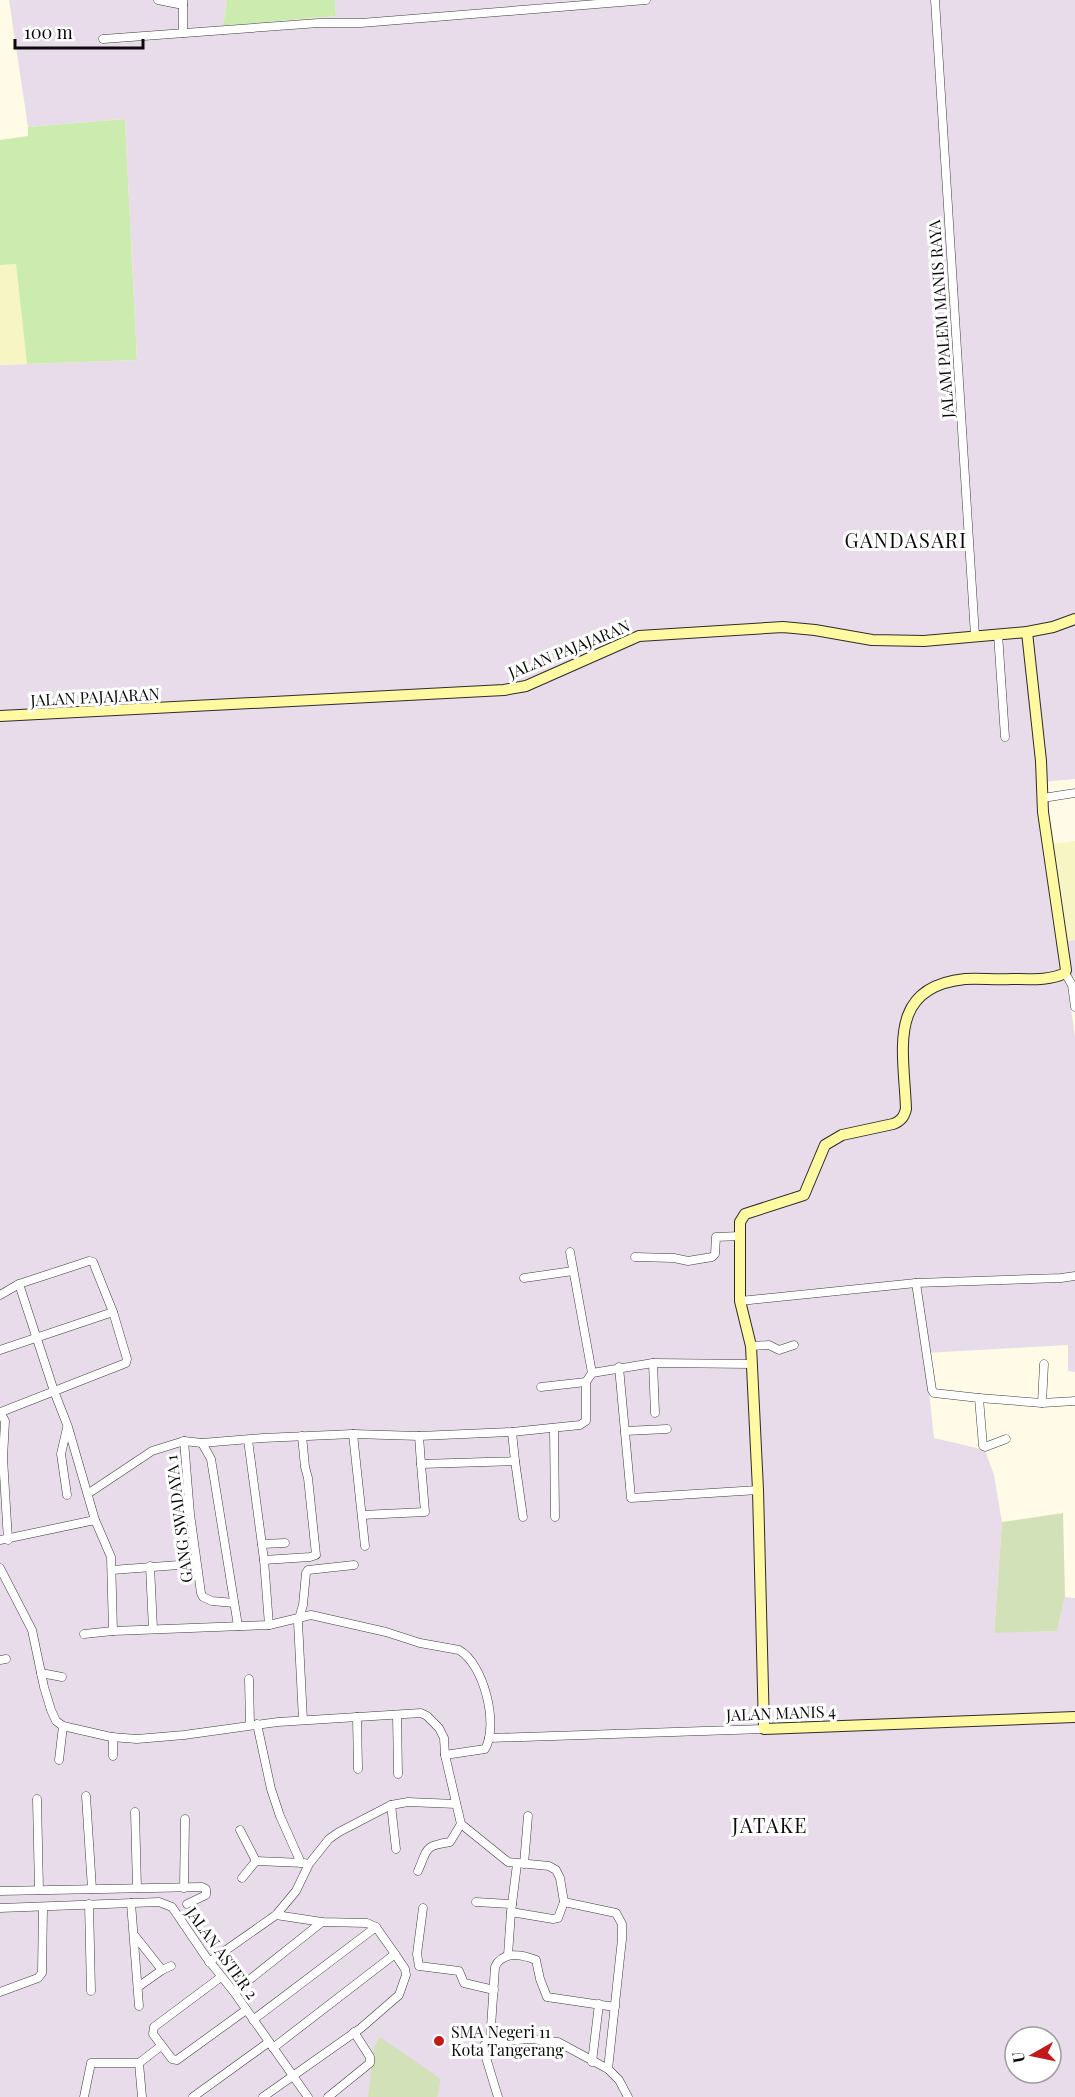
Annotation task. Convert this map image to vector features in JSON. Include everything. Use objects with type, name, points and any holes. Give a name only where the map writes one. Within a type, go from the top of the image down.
[{"type":"street","points":[[158,0],[183,3],[183,33]]},
{"type":"street","points":[[104,39],[646,0]]},
{"type":"street","name":"JALAM PALEM MANIS RAYA","points":[[935,0],[975,636]]},
{"type":"street","name":"JALAN PAJAJARAN","points":[[0,716],[504,690],[526,686],[634,637],[665,633],[783,627],[889,641],[924,641],[1027,632],[1053,627],[1075,619]]},
{"type":"street","points":[[1027,632],[1041,761],[1042,798],[1065,973],[1074,985],[1075,1007]]},
{"type":"street","points":[[998,634],[1005,737]]},
{"type":"street","points":[[1042,798],[1075,793]]},
{"type":"street","points":[[764,1729],[758,1490],[751,1346],[740,1301],[740,1222],[745,1214],[804,1195],[825,1145],[843,1136],[892,1124],[904,1116],[906,1109],[903,1043],[906,1016],[918,999],[939,986],[956,980],[1035,979],[1065,973]]},
{"type":"street","points":[[635,1257],[674,1257],[688,1261],[712,1257],[715,1254],[716,1237],[740,1236]]},
{"type":"street","points":[[570,1252],[592,1373]]},
{"type":"street","points":[[0,1295],[19,1284],[89,1261],[93,1262],[126,1352],[126,1364],[1,1412],[5,1420],[4,1540],[95,1520]]},
{"type":"street","points":[[524,1278],[573,1271]]},
{"type":"street","points":[[740,1301],[916,1283],[1075,1276]]},
{"type":"street","points":[[916,1283],[934,1393],[1042,1403],[1075,1401]]},
{"type":"street","points":[[19,1284],[68,1427],[95,1520],[108,1549],[112,1570],[113,1631]]},
{"type":"street","points":[[0,1350],[113,1312]]},
{"type":"street","points":[[751,1346],[769,1345],[780,1350],[794,1345]]},
{"type":"street","points":[[89,1493],[152,1451],[184,1441],[202,1443],[353,1434],[419,1436],[512,1432],[580,1425],[586,1420],[586,1382],[592,1373],[653,1363],[752,1364]]},
{"type":"street","points":[[653,1363],[655,1413]]},
{"type":"street","points":[[1042,1403],[1044,1364]]},
{"type":"street","points":[[619,1367],[631,1498],[758,1490]]},
{"type":"street","points":[[540,1388],[586,1382]]},
{"type":"street","points":[[979,1398],[983,1446],[1006,1439]]},
{"type":"street","points":[[67,1495],[61,1454],[68,1427]]},
{"type":"street","points":[[554,1428],[555,1517]]},
{"type":"street","points":[[625,1431],[668,1429]]},
{"type":"street","points":[[512,1432],[523,1517]]},
{"type":"street","points":[[353,1434],[365,1546]]},
{"type":"street","points":[[264,1560],[316,1556],[302,1436]]},
{"type":"street","points":[[362,1515],[425,1512],[419,1436]]},
{"type":"street","points":[[249,1440],[264,1560],[268,1625]]},
{"type":"street","name":"GANG SWADAYA 1","points":[[184,1441],[190,1514],[201,1593],[203,1597],[212,1601],[234,1603]]},
{"type":"street","points":[[202,1443],[211,1459],[238,1626]]},
{"type":"street","points":[[421,1464],[515,1461]]},
{"type":"street","points":[[262,1544],[285,1544]]},
{"type":"street","points":[[112,1570],[178,1565]]},
{"type":"street","points":[[303,1720],[299,1620],[308,1570],[354,1565]]},
{"type":"street","points":[[150,1566],[153,1629]]},
{"type":"street","points":[[0,1568],[32,1630],[51,1710],[56,1721],[63,1726],[113,1737],[170,1737],[303,1720],[421,1713],[428,1716],[442,1732],[460,1824],[508,1862],[549,1866],[556,1870],[560,1878],[564,1902],[558,1917],[553,1919],[476,1902]]},
{"type":"street","points":[[84,1634],[268,1625],[315,1615],[420,1643],[459,1650],[476,1665],[487,1697],[489,1738],[484,1749],[445,1755]]},
{"type":"street","points":[[41,1673],[62,1677]]},
{"type":"street","points":[[249,1679],[250,1707],[271,1789],[280,1816],[305,1863]]},
{"type":"street","points":[[397,1715],[399,1774]]},
{"type":"street","points":[[357,1717],[358,1769]]},
{"type":"street","name":"JALAN MANIS 4","points":[[489,1738],[1075,1717]]},
{"type":"street","points":[[59,1760],[63,1726]]},
{"type":"street","points":[[113,1737],[113,1756]]},
{"type":"street","points":[[86,1796],[92,1889]]},
{"type":"street","points":[[37,1799],[39,1890]]},
{"type":"street","points":[[209,1962],[276,1916],[296,1891],[305,1863],[328,1839],[391,1805],[408,1802],[456,1804]]},
{"type":"street","points":[[391,1805],[396,1849]]},
{"type":"street","points":[[135,1812],[137,1888]]},
{"type":"street","points":[[508,1955],[511,1908],[521,1864],[528,1816]]},
{"type":"street","points":[[184,1888],[185,1819]]},
{"type":"street","points":[[418,1871],[430,1846],[450,1842],[460,1824]]},
{"type":"street","points":[[240,1830],[256,1861]]},
{"type":"street","points":[[256,1861],[305,1863]]},
{"type":"street","points":[[242,1878],[256,1861]]},
{"type":"street","points":[[0,1891],[205,1887],[207,1893],[187,1904]]},
{"type":"street","name":"JALAN ASTER 2","points":[[0,1908],[159,1902],[172,1907],[209,1962],[234,1992],[308,2097]]},
{"type":"street","points":[[564,1902],[609,1910],[620,1917],[622,1939],[608,2069]]},
{"type":"street","points":[[131,1903],[139,2006]]},
{"type":"street","points":[[89,1904],[91,1991]]},
{"type":"street","points":[[0,1992],[38,1978],[42,1973],[43,1908]]},
{"type":"street","points":[[423,1908],[417,1954],[419,1966],[459,1971],[464,1983],[494,1990]]},
{"type":"street","points":[[263,2097],[354,2032],[399,1995],[406,1975],[405,1969],[393,1956],[376,1927],[367,1923],[322,1922],[276,1916]]},
{"type":"street","points":[[234,1992],[322,1922]]},
{"type":"street","points":[[253,2020],[376,1927]]},
{"type":"street","points":[[134,1934],[162,1970]]},
{"type":"street","points":[[490,2042],[496,1964],[508,1955],[536,1960],[547,1997],[615,2007]]},
{"type":"street","points":[[193,2097],[271,2045],[393,1956]]},
{"type":"street","points":[[138,1987],[171,1966]]},
{"type":"street","points":[[221,1977],[154,2027],[153,2034],[161,2046],[172,2060],[177,2060],[246,2010]]},
{"type":"street","points":[[592,2062],[599,2004]]},
{"type":"street","points":[[328,2097],[370,2063],[370,2056],[354,2032]]},
{"type":"street","points":[[498,2097],[484,2045],[490,2042],[530,2039],[552,2041],[608,2069],[619,2080],[628,2097]]},
{"type":"street","points":[[84,2097],[91,2063],[139,2063],[161,2046]]},
{"type":"street","points":[[139,2063],[142,2097]]},
{"type":"shaded area","points":[[9,0],[227,0],[223,26],[336,16],[335,0],[1075,0],[1075,779],[1042,782],[1050,844],[1068,941],[1075,940],[1075,976],[1068,985],[1075,1038],[1075,1372],[1068,1371],[1068,1345],[925,1353],[934,1438],[985,1450],[994,1475],[1002,1522],[994,1632],[1057,1631],[1065,1597],[1075,1598],[1075,2097],[0,2097],[0,365],[137,360],[125,119],[28,127]]},
{"type":"shaded area","points":[[16,264],[27,364],[0,365],[0,265]]},
{"type":"shaded area","points":[[1075,841],[1075,940],[1068,941],[1050,844]]},
{"type":"green space","points":[[227,0],[335,0],[336,16],[223,26]]},
{"type":"green space","points":[[125,119],[137,360],[27,364],[16,264],[0,265],[0,140],[28,136],[28,127]]},
{"type":"green space","points":[[1063,1513],[1065,1597],[1057,1631],[994,1633],[1002,1522]]},
{"type":"green space","points":[[380,2037],[441,2079],[437,2097],[368,2097],[374,2047]]},
{"type":"place","name":"SMA Negeri 11 Kota Tangerang","points":[[439,2041]]},
{"type":"district","name":"GANDASARI","points":[[906,541]]},
{"type":"district","name":"JATAKE","points":[[770,1826]]}]
